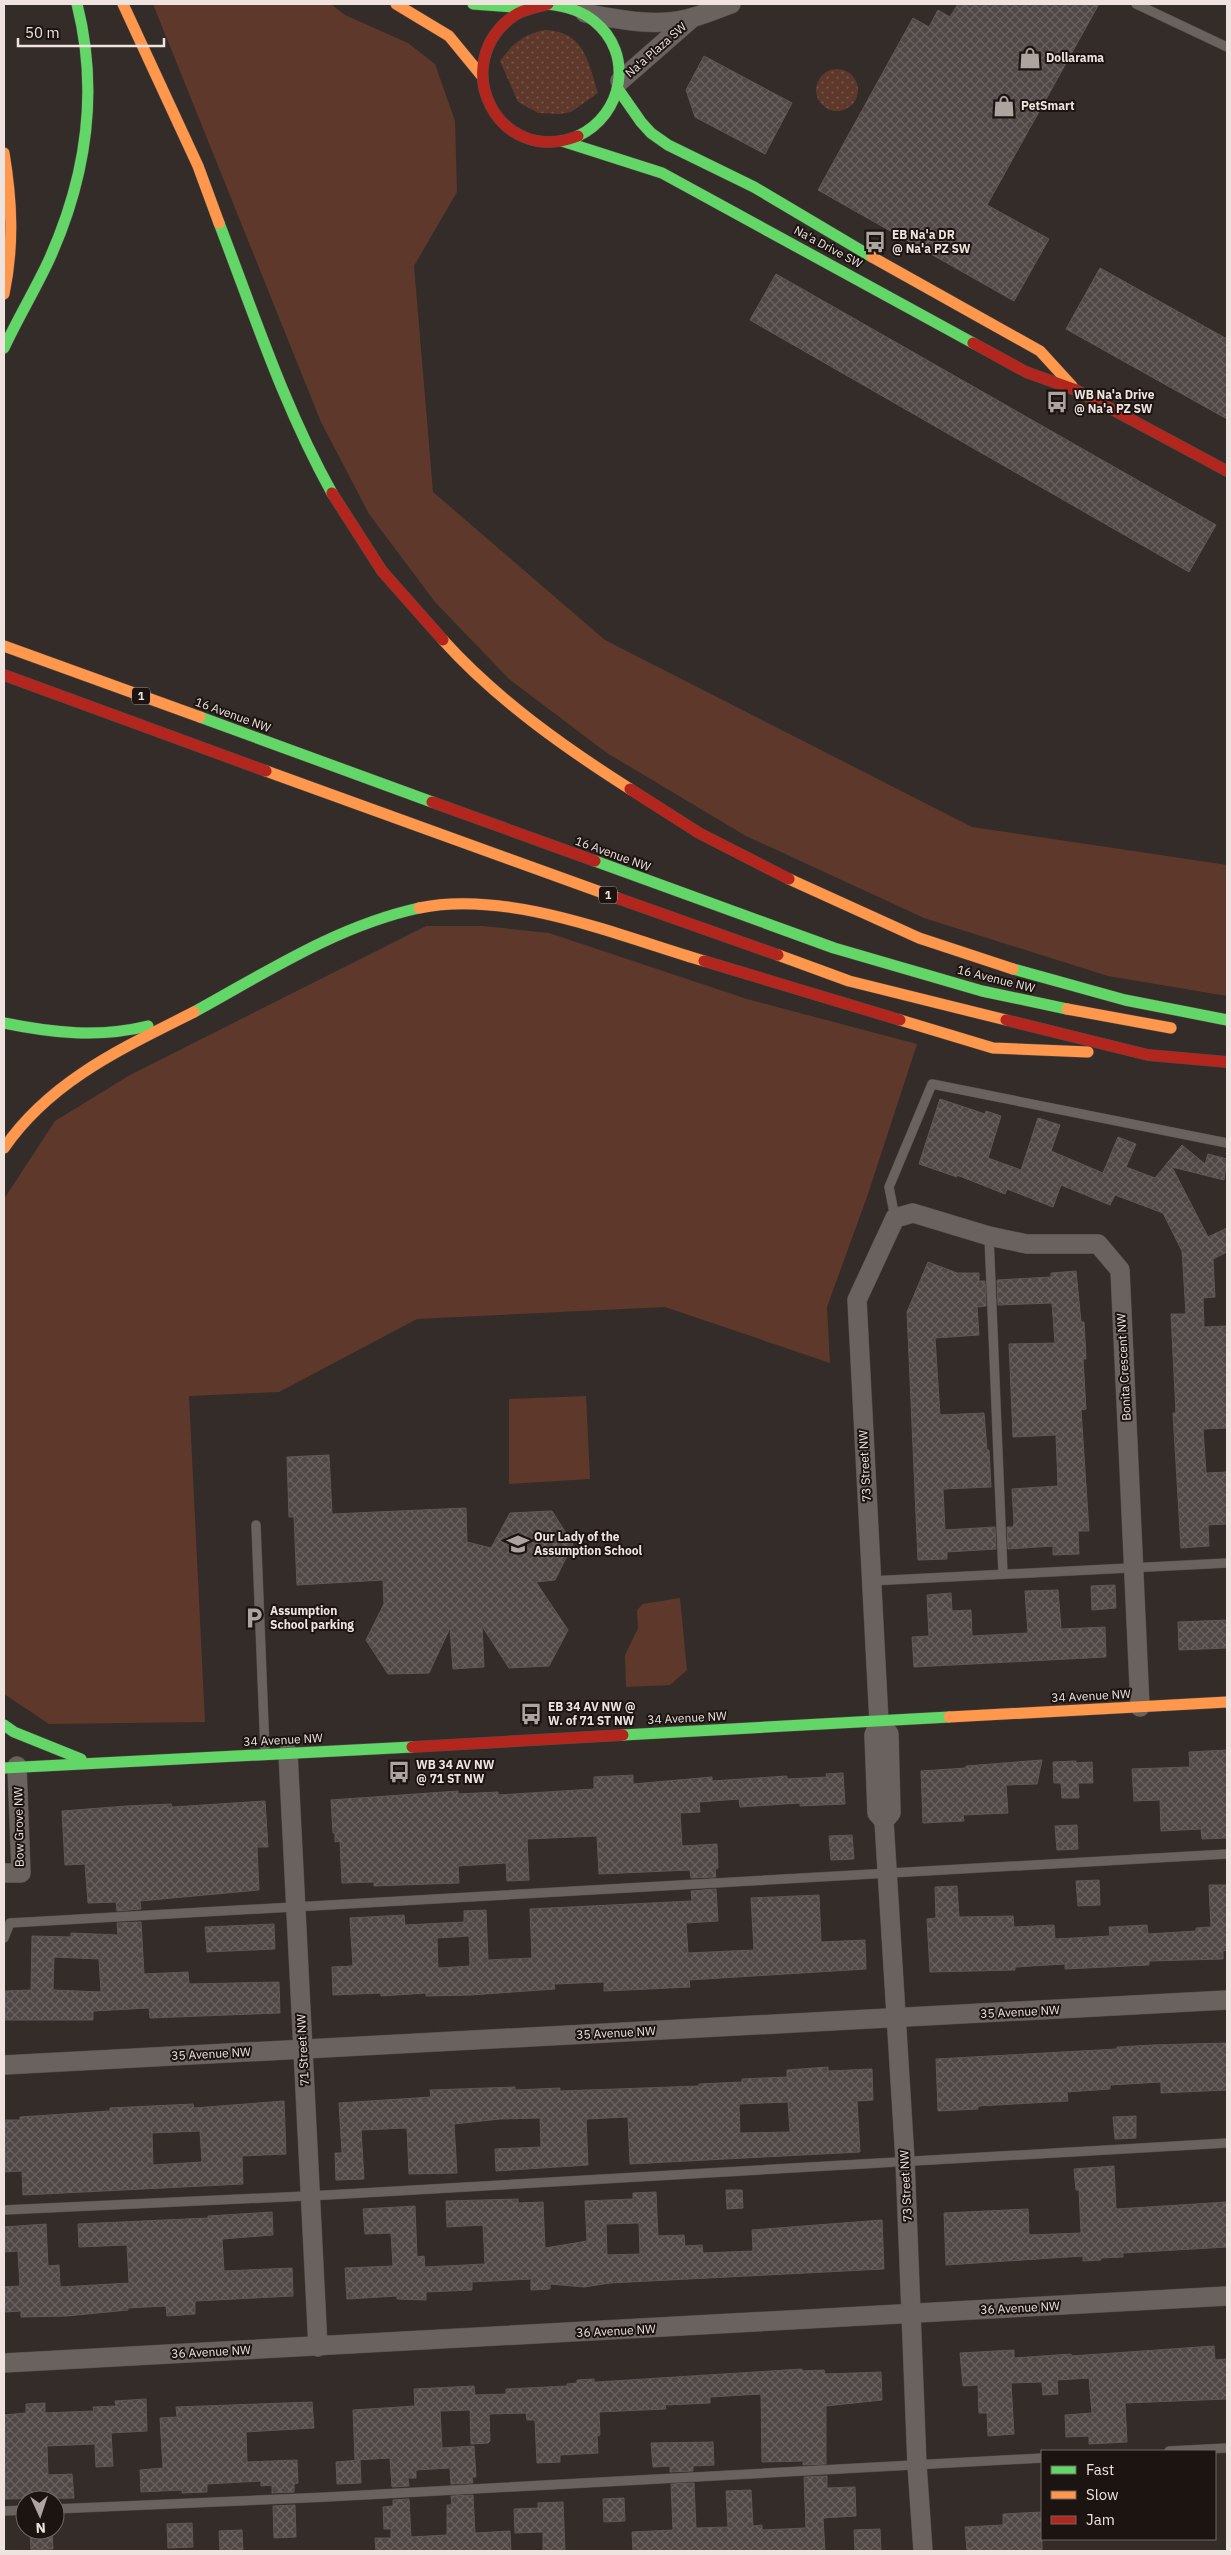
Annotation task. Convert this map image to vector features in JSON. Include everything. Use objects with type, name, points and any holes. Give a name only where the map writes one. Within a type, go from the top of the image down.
[{"type":"main road","points":[[4,348],[63,229],[80,172],[86,142],[88,102],[86,46],[76,4]]},
{"type":"main road","points":[[123,4],[194,158],[286,399],[309,452],[335,499],[382,571],[459,658],[524,715],[624,785],[699,833],[780,875],[919,938],[993,964],[1125,1000],[1227,1020]]},
{"type":"main road","points":[[396,4],[449,36],[481,75]]},
{"type":"main road","points":[[473,4],[526,8],[548,4],[573,8],[584,13],[601,26],[614,45],[620,69],[619,85],[614,100],[600,120],[583,134],[562,141],[535,140],[510,130],[492,111],[486,100],[481,75],[485,49],[490,38],[506,20],[526,8]]},
{"type":"main road","name":"Na'a Drive SW","points":[[619,85],[646,128],[668,145],[754,187],[890,267],[1040,351],[1076,390]]},
{"type":"main road","name":"Na'a Drive SW","points":[[562,141],[662,173],[1026,372],[1076,390],[1227,471]]},
{"type":"main road","points":[[4,153],[11,196],[12,221],[11,248],[4,294]]},
{"type":"main road","name":"16 Avenue NW","points":[[4,646],[834,948],[982,991],[1071,1010],[1182,1030]]},
{"type":"main road","name":"1","points":[[4,675],[568,882],[636,904],[849,981],[1148,1055],[1227,1062]]},
{"type":"main road","points":[[4,1148],[26,1118],[82,1071],[322,942],[372,922],[429,907],[462,902],[489,904],[547,914],[993,1048],[1148,1055]]},
{"type":"main road","points":[[4,1023],[83,1036],[110,1034],[166,1021],[252,980]]},
{"type":"main road","name":"34 Avenue NW","points":[[10,1767],[288,1754],[1227,1702]]},
{"type":"main road","name":"34 Avenue NW","points":[[4,1725],[14,1732],[88,1762]]},
{"type":"street","name":"Na'a Plaza SW","points":[[584,13],[628,22],[692,18],[731,4]]},
{"type":"street","name":"Na'a Plaza SW","points":[[619,85],[692,18]]},
{"type":"street","name":"Bonita Crescent NW","points":[[895,1218],[913,1213],[990,1236],[1027,1244],[1098,1244],[1120,1270],[1140,1707]]},
{"type":"street","name":"73 Street NW","points":[[895,1218],[857,1300],[870,1581],[879,1722],[874,1735],[877,1813],[884,1821],[897,2019],[922,2551]]},
{"type":"street","name":"71 Street NW","points":[[288,1754],[312,2196],[318,2347]]},
{"type":"street","name":"Bow Grove NW","points":[[4,1873],[22,1873],[10,1767]]},
{"type":"street","name":"35 Avenue NW","points":[[4,2065],[1227,2000]]},
{"type":"street","name":"36 Avenue NW","points":[[4,2363],[1227,2296]]},
{"type":"lane","points":[[1141,5],[1227,48]]},
{"type":"lane","points":[[895,1218],[890,1187],[932,1084],[1227,1143]]},
{"type":"lane","points":[[990,1236],[1003,1574]]},
{"type":"lane","points":[[256,1526],[266,1755]]},
{"type":"lane","points":[[870,1581],[1227,1562]]},
{"type":"lane","points":[[4,1938],[10,1923],[1227,1854]]},
{"type":"lane","points":[[4,2210],[312,2196],[905,2160],[1227,2144]]},
{"type":"lane","points":[[1188,2450],[1227,2448]]},
{"type":"lane","points":[[65,2509],[337,2496],[1041,2458]]},
{"type":"shaded area","points":[[153,4],[331,4],[345,15],[408,43],[435,64],[455,121],[457,192],[414,266],[433,492],[605,640],[972,827],[1227,865],[1227,996],[1108,976],[924,918],[746,836],[607,753],[509,679],[435,602],[369,514],[321,422]]},
{"type":"shaded area","points":[[546,30],[569,36],[577,43],[583,51],[591,70],[598,93],[571,112],[560,114],[538,113],[518,102],[500,61],[509,49],[520,40],[538,31]]},
{"type":"shaded area","points":[[841,69],[849,72],[855,78],[858,90],[855,102],[849,108],[833,111],[825,108],[819,102],[816,86],[819,78],[825,72]]},
{"type":"shaded area","points":[[426,926],[483,926],[549,933],[747,999],[917,1044],[868,1194],[827,1307],[830,1363],[665,1307],[417,1319],[279,1392],[189,1396],[205,1722],[49,1724],[4,1694],[4,1199],[55,1121],[130,1075]]},
{"type":"shaded area","points":[[586,1396],[590,1479],[509,1484],[509,1399]]},
{"type":"shaded area","points":[[680,1598],[687,1670],[670,1685],[626,1687],[625,1655],[638,1628],[637,1610],[643,1604]]},
{"type":"building","points":[[958,4],[1099,4],[987,205],[1049,239],[1014,301],[818,190],[913,18],[929,27],[938,10],[950,17]]},
{"type":"building","points":[[704,56],[792,103],[765,154],[695,117],[686,90]]},
{"type":"building","points":[[1100,268],[1227,339],[1227,419],[1066,329]]},
{"type":"building","points":[[776,274],[1216,525],[1189,572],[750,320]]},
{"type":"building","points":[[940,1099],[985,1114],[986,1111],[1001,1116],[988,1158],[1021,1170],[1038,1118],[1060,1125],[1051,1151],[1103,1173],[1118,1137],[1136,1144],[1126,1167],[1155,1178],[1182,1145],[1205,1164],[1208,1154],[1227,1159],[1224,1180],[1172,1167],[1208,1237],[1227,1228],[1227,1252],[1213,1259],[1215,1297],[1203,1298],[1204,1327],[1227,1326],[1227,1428],[1203,1429],[1206,1473],[1227,1472],[1227,1524],[1208,1525],[1209,1546],[1181,1548],[1173,1413],[1176,1413],[1171,1314],[1186,1314],[1182,1251],[1163,1213],[1115,1195],[1110,1205],[1061,1185],[1053,1207],[1007,1189],[1005,1194],[957,1175],[957,1177],[919,1164]]},
{"type":"building","points":[[928,1262],[957,1273],[979,1273],[979,1281],[985,1281],[986,1306],[977,1307],[979,1335],[935,1338],[940,1415],[984,1413],[991,1487],[943,1489],[945,1530],[995,1527],[996,1549],[947,1552],[947,1559],[918,1560],[907,1312]]},
{"type":"building","points":[[1076,1271],[1081,1322],[1084,1322],[1086,1359],[1083,1359],[1086,1409],[1081,1410],[1089,1531],[1078,1531],[1079,1554],[1053,1555],[1053,1546],[1008,1549],[1007,1527],[1013,1527],[1014,1523],[1012,1489],[1058,1486],[1056,1435],[1013,1437],[1009,1344],[1055,1343],[1052,1303],[998,1305],[997,1280],[1051,1277],[1051,1273]]},
{"type":"building","points":[[329,1455],[332,1514],[466,1508],[467,1542],[491,1548],[510,1513],[552,1511],[573,1544],[555,1580],[536,1582],[568,1630],[549,1666],[509,1668],[482,1626],[484,1667],[453,1669],[450,1628],[429,1673],[388,1674],[366,1640],[384,1604],[383,1580],[297,1585],[294,1517],[289,1517],[287,1457]]},
{"type":"building","points":[[1115,1585],[1116,1608],[1092,1610],[1091,1586]]},
{"type":"building","points":[[1058,1590],[1061,1629],[1105,1627],[1106,1657],[914,1667],[912,1637],[929,1636],[927,1595],[951,1593],[952,1611],[971,1610],[972,1636],[1028,1633],[1025,1591]]},
{"type":"building","points":[[1227,1620],[1227,1648],[1179,1650],[1178,1622]]},
{"type":"building","points":[[1227,1750],[1227,1838],[1202,1839],[1201,1829],[1161,1831],[1160,1800],[1134,1801],[1132,1769],[1190,1767],[1189,1752]]},
{"type":"building","points":[[1042,1760],[1037,1784],[1006,1785],[1008,1813],[963,1815],[964,1821],[923,1823],[921,1771]]},
{"type":"building","points":[[1076,1761],[1076,1763],[1092,1762],[1093,1783],[1078,1783],[1079,1798],[1062,1798],[1061,1783],[1054,1783],[1053,1762]]},
{"type":"building","points":[[843,1773],[845,1804],[800,1806],[800,1803],[740,1807],[739,1799],[699,1802],[700,1812],[680,1813],[682,1846],[717,1844],[718,1868],[715,1869],[716,1877],[691,1878],[690,1870],[599,1874],[597,1836],[527,1839],[529,1880],[507,1881],[506,1863],[458,1866],[459,1883],[374,1886],[374,1882],[342,1883],[340,1841],[335,1842],[335,1833],[333,1833],[331,1800],[458,1791],[458,1794],[498,1792],[498,1795],[594,1789],[594,1777],[633,1775],[633,1784],[712,1777],[712,1781],[787,1776],[787,1779],[827,1777],[826,1774]]},
{"type":"building","points":[[265,1801],[268,1847],[257,1847],[259,1890],[140,1901],[141,1909],[117,1911],[116,1902],[88,1903],[85,1864],[65,1865],[62,1811],[127,1806],[171,1804],[172,1807]]},
{"type":"building","points":[[1077,1825],[1078,1849],[1057,1850],[1055,1826]]},
{"type":"building","points":[[852,1835],[854,1859],[831,1860],[829,1836]]},
{"type":"building","points":[[1099,1880],[1100,1905],[1078,1906],[1076,1881]]},
{"type":"building","points":[[1209,1885],[1227,1885],[1227,1950],[1223,1951],[1223,1959],[1149,1961],[1149,1965],[1065,1969],[1065,1964],[1015,1967],[1015,1970],[930,1972],[927,1919],[936,1918],[935,1887],[957,1886],[959,1917],[1013,1916],[1014,1927],[1054,1925],[1055,1939],[1110,1936],[1109,1927],[1147,1925],[1148,1934],[1196,1931],[1196,1928],[1211,1927]]},
{"type":"building","points":[[716,1889],[718,1921],[686,1923],[688,1953],[754,1950],[751,1898],[819,1895],[821,1942],[865,1940],[866,1969],[689,1980],[690,1987],[649,1989],[604,1991],[604,1982],[554,1984],[555,1989],[471,1995],[426,1996],[426,1993],[381,1996],[381,1993],[333,1995],[332,1967],[353,1966],[350,1918],[404,1915],[405,1925],[464,1922],[464,1911],[486,1910],[488,1960],[532,1958],[530,1909],[692,1901],[691,1891]],"holes":[[[469,1936],[470,1966],[438,1968],[437,1938]]]},
{"type":"building","points":[[141,1922],[144,1974],[188,1972],[189,1984],[279,1982],[280,2013],[150,2018],[149,2008],[93,2011],[93,2020],[5,2020],[4,1991],[31,1990],[32,1936],[71,1937],[71,1933],[118,1935],[117,1923]],"holes":[[[54,1957],[99,1959],[101,1992],[53,1990]]]},
{"type":"building","points":[[274,1924],[275,1949],[207,1952],[205,1927]]},
{"type":"building","points":[[1227,2043],[1227,2090],[1161,2093],[1161,2082],[1110,2085],[1110,2089],[1067,2092],[1068,2101],[978,2106],[978,2109],[938,2111],[936,2059],[1117,2049],[1117,2047],[1153,2045]]},
{"type":"building","points":[[828,2067],[828,2071],[872,2069],[873,2100],[857,2101],[860,2152],[630,2164],[628,2117],[586,2119],[588,2165],[496,2171],[495,2149],[541,2147],[540,2118],[500,2119],[454,2124],[457,2173],[409,2174],[407,2128],[361,2130],[364,2179],[336,2180],[335,2153],[342,2153],[339,2103],[431,2097],[430,2090],[515,2087],[515,2090],[560,2088],[560,2091],[699,2086],[699,2084],[742,2082],[742,2079],[787,2077],[787,2070]],"holes":[[[788,2102],[790,2132],[740,2133],[739,2104]]]},
{"type":"building","points":[[284,2101],[286,2154],[242,2156],[243,2184],[23,2195],[22,2171],[4,2172],[4,2120],[20,2120],[20,2117],[110,2111],[110,2108],[193,2104],[194,2108]],"holes":[[[200,2131],[202,2162],[153,2165],[152,2133]]]},
{"type":"building","points":[[1136,2116],[1136,2138],[1115,2139],[1113,2117]]},
{"type":"building","points":[[1114,2166],[1116,2209],[1227,2202],[1227,2247],[1123,2253],[1123,2257],[1101,2258],[1101,2260],[1083,2261],[1083,2256],[946,2265],[944,2213],[1028,2209],[1029,2235],[1081,2233],[1079,2190],[1076,2190],[1074,2169]]},
{"type":"building","points":[[726,2190],[742,2190],[743,2208],[727,2209]]},
{"type":"building","points":[[656,2192],[658,2236],[684,2235],[685,2246],[702,2245],[703,2253],[753,2251],[752,2230],[882,2220],[884,2269],[610,2283],[584,2287],[550,2284],[550,2289],[531,2290],[531,2279],[472,2282],[472,2290],[426,2292],[426,2300],[397,2299],[397,2296],[347,2299],[345,2268],[393,2266],[391,2233],[365,2234],[363,2209],[415,2206],[417,2257],[424,2256],[425,2267],[485,2264],[483,2225],[447,2227],[446,2201],[518,2199],[518,2203],[543,2202],[545,2248],[587,2241],[585,2201],[633,2199],[633,2193]],"holes":[[[639,2223],[640,2254],[607,2255],[606,2224]]]},
{"type":"building","points":[[272,2212],[273,2235],[222,2239],[224,2271],[292,2268],[293,2296],[195,2301],[195,2314],[167,2316],[166,2306],[128,2308],[128,2310],[67,2316],[21,2317],[21,2311],[4,2312],[4,2287],[20,2286],[18,2251],[4,2252],[4,2227],[46,2224],[48,2266],[59,2265],[60,2287],[129,2283],[127,2245],[79,2247],[78,2224],[208,2218],[208,2216]]},
{"type":"building","points":[[1214,2346],[1215,2360],[1227,2359],[1227,2399],[1125,2403],[1127,2442],[1089,2444],[1089,2436],[1066,2437],[1065,2415],[1092,2413],[1089,2378],[1057,2380],[1058,2394],[1043,2395],[1042,2382],[1011,2383],[1014,2434],[988,2436],[987,2413],[979,2413],[978,2385],[963,2386],[960,2353],[1014,2350],[1014,2358]]},
{"type":"building","points":[[802,2369],[802,2371],[824,2370],[825,2374],[881,2372],[882,2400],[826,2406],[826,2464],[803,2465],[803,2461],[762,2462],[761,2394],[710,2397],[710,2403],[665,2405],[666,2409],[599,2412],[600,2435],[597,2436],[598,2453],[560,2455],[560,2462],[537,2463],[535,2420],[527,2420],[526,2413],[489,2414],[490,2441],[488,2443],[471,2444],[470,2410],[440,2411],[442,2448],[474,2446],[476,2477],[472,2477],[473,2483],[451,2484],[450,2468],[416,2470],[416,2478],[408,2478],[409,2486],[392,2487],[390,2458],[355,2460],[353,2410],[415,2406],[414,2389],[474,2386],[475,2395],[506,2394],[506,2389],[567,2386],[567,2384],[577,2383],[577,2380],[594,2379],[594,2382],[597,2382]]},
{"type":"building","points":[[146,2399],[147,2431],[111,2433],[113,2466],[96,2467],[95,2444],[47,2446],[48,2475],[72,2474],[74,2498],[65,2498],[65,2490],[15,2490],[15,2499],[5,2499],[4,2415],[26,2413],[26,2404],[45,2403],[45,2413],[94,2411],[93,2407],[116,2406],[115,2401]]},
{"type":"building","points":[[312,2402],[314,2428],[246,2432],[247,2462],[297,2460],[298,2483],[294,2484],[294,2492],[272,2493],[272,2485],[261,2486],[261,2481],[207,2484],[207,2492],[182,2493],[182,2490],[141,2492],[140,2470],[163,2468],[160,2418],[177,2417],[176,2407]]},
{"type":"building","points":[[713,2442],[714,2465],[693,2466],[693,2471],[670,2472],[670,2466],[653,2467],[651,2443]]},
{"type":"building","points":[[360,2460],[361,2483],[337,2484],[336,2462]]},
{"type":"building","points":[[827,2476],[827,2488],[855,2487],[856,2516],[823,2518],[825,2551],[633,2551],[632,2532],[673,2530],[671,2484],[694,2483],[696,2528],[728,2527],[726,2491],[751,2490],[753,2526],[762,2525],[762,2530],[806,2528],[804,2477]]},
{"type":"building","points":[[473,2495],[475,2533],[510,2531],[511,2551],[376,2551],[375,2538],[391,2538],[391,2529],[384,2529],[383,2507],[393,2506],[393,2500],[409,2499],[411,2537],[447,2535],[447,2505],[452,2505],[451,2496]]},
{"type":"building","points":[[624,2498],[625,2521],[604,2522],[603,2499]]},
{"type":"building","points":[[563,2502],[565,2551],[543,2551],[543,2532],[515,2533],[514,2509],[538,2508],[538,2503]]},
{"type":"building","points":[[295,2505],[296,2537],[274,2538],[273,2506]]},
{"type":"building","points":[[1041,2512],[1042,2551],[967,2551],[965,2527],[1003,2525],[1003,2514]]},
{"type":"building","points":[[192,2523],[193,2547],[168,2548],[167,2524]]},
{"type":"building","points":[[880,2529],[881,2551],[855,2551],[854,2530]]},
{"type":"building","points":[[242,2530],[243,2551],[220,2551],[219,2531]]},
{"type":"building","points":[[30,2540],[53,2540],[53,2549],[31,2550]]},
{"type":"traffic: fast","points":[[4,348],[49,260],[62,229],[80,166],[88,102],[84,37],[77,4]]},
{"type":"traffic: fast","points":[[473,4],[526,8]]},
{"type":"traffic: fast","points":[[548,4],[572,9],[594,21],[607,35],[615,50],[619,66],[618,83],[614,99],[605,114],[593,126],[578,136]]},
{"type":"traffic: fast","points":[[618,89],[641,122],[651,133],[668,145],[754,187],[872,257]]},
{"type":"traffic: fast","points":[[562,141],[662,173],[973,343]]},
{"type":"traffic: fast","points":[[219,223],[284,394],[332,493]]},
{"type":"traffic: fast","points":[[200,717],[432,802]]},
{"type":"traffic: fast","points":[[595,861],[834,948],[982,991],[1067,1009]]},
{"type":"traffic: fast","points":[[194,1012],[276,966],[331,938],[389,916],[419,908]]},
{"type":"traffic: fast","points":[[1013,969],[1125,1000],[1227,1020]]},
{"type":"traffic: fast","points":[[4,1023],[76,1033],[112,1032],[148,1026]]},
{"type":"traffic: fast","points":[[623,1735],[949,1717]]},
{"type":"traffic: fast","points":[[4,1725],[14,1732],[81,1759]]},
{"type":"traffic: fast","points":[[4,1768],[412,1747]]},
{"type":"traffic: slow","points":[[123,4],[198,166],[219,223]]},
{"type":"traffic: slow","points":[[396,4],[449,36],[481,75]]},
{"type":"traffic: slow","points":[[4,153],[11,224],[11,241],[4,294]]},
{"type":"traffic: slow","points":[[872,257],[1040,351],[1072,386]]},
{"type":"traffic: slow","points":[[443,640],[508,702],[556,739],[630,789]]},
{"type":"traffic: slow","points":[[4,646],[200,717]]},
{"type":"traffic: slow","points":[[266,771],[617,898]]},
{"type":"traffic: slow","points":[[789,879],[919,938],[1013,969]]},
{"type":"traffic: slow","points":[[419,908],[453,904],[489,905],[526,910],[600,928],[704,961]]},
{"type":"traffic: slow","points":[[778,955],[849,981],[1006,1020]]},
{"type":"traffic: slow","points":[[1067,1009],[1171,1028]]},
{"type":"traffic: slow","points":[[4,1148],[23,1124],[66,1085],[115,1053],[194,1012]]},
{"type":"traffic: slow","points":[[900,1020],[993,1048],[1088,1052]]},
{"type":"traffic: slow","points":[[949,1717],[1227,1702]]},
{"type":"traffic: jam","points":[[548,4],[515,15],[495,35],[484,58],[483,82],[490,105],[504,124],[524,137],[549,142],[578,136]]},
{"type":"traffic: jam","points":[[973,343],[1026,372],[1076,390],[1227,471]]},
{"type":"traffic: jam","points":[[332,493],[382,571],[443,640]]},
{"type":"traffic: jam","points":[[4,675],[266,771]]},
{"type":"traffic: jam","points":[[630,789],[699,833],[789,879]]},
{"type":"traffic: jam","points":[[432,802],[595,861]]},
{"type":"traffic: jam","points":[[617,898],[778,955]]},
{"type":"traffic: jam","points":[[704,961],[900,1020]]},
{"type":"traffic: jam","points":[[1006,1020],[1148,1055],[1227,1062]]},
{"type":"traffic: jam","points":[[412,1747],[623,1735]]},
{"type":"place","name":"Dollarama","points":[[1030,58]]},
{"type":"place","name":"PetSmart","points":[[1004,106]]},
{"type":"place","name":"EB Na'a DR @ Na'a PZ SW","points":[[875,242]]},
{"type":"place","name":"WB Na'a Drive @ Na'a PZ SW","points":[[1057,402]]},
{"type":"place","name":"Our Lady of the Assumption School","points":[[518,1544]]},
{"type":"place","name":"Assumption School parking","points":[[254,1618]]},
{"type":"place","name":"EB 34 AV NW @ W. of 71 ST NW","points":[[531,1714]]},
{"type":"place","name":"WB 34 AV NW @ 71 ST NW","points":[[399,1772]]}]
